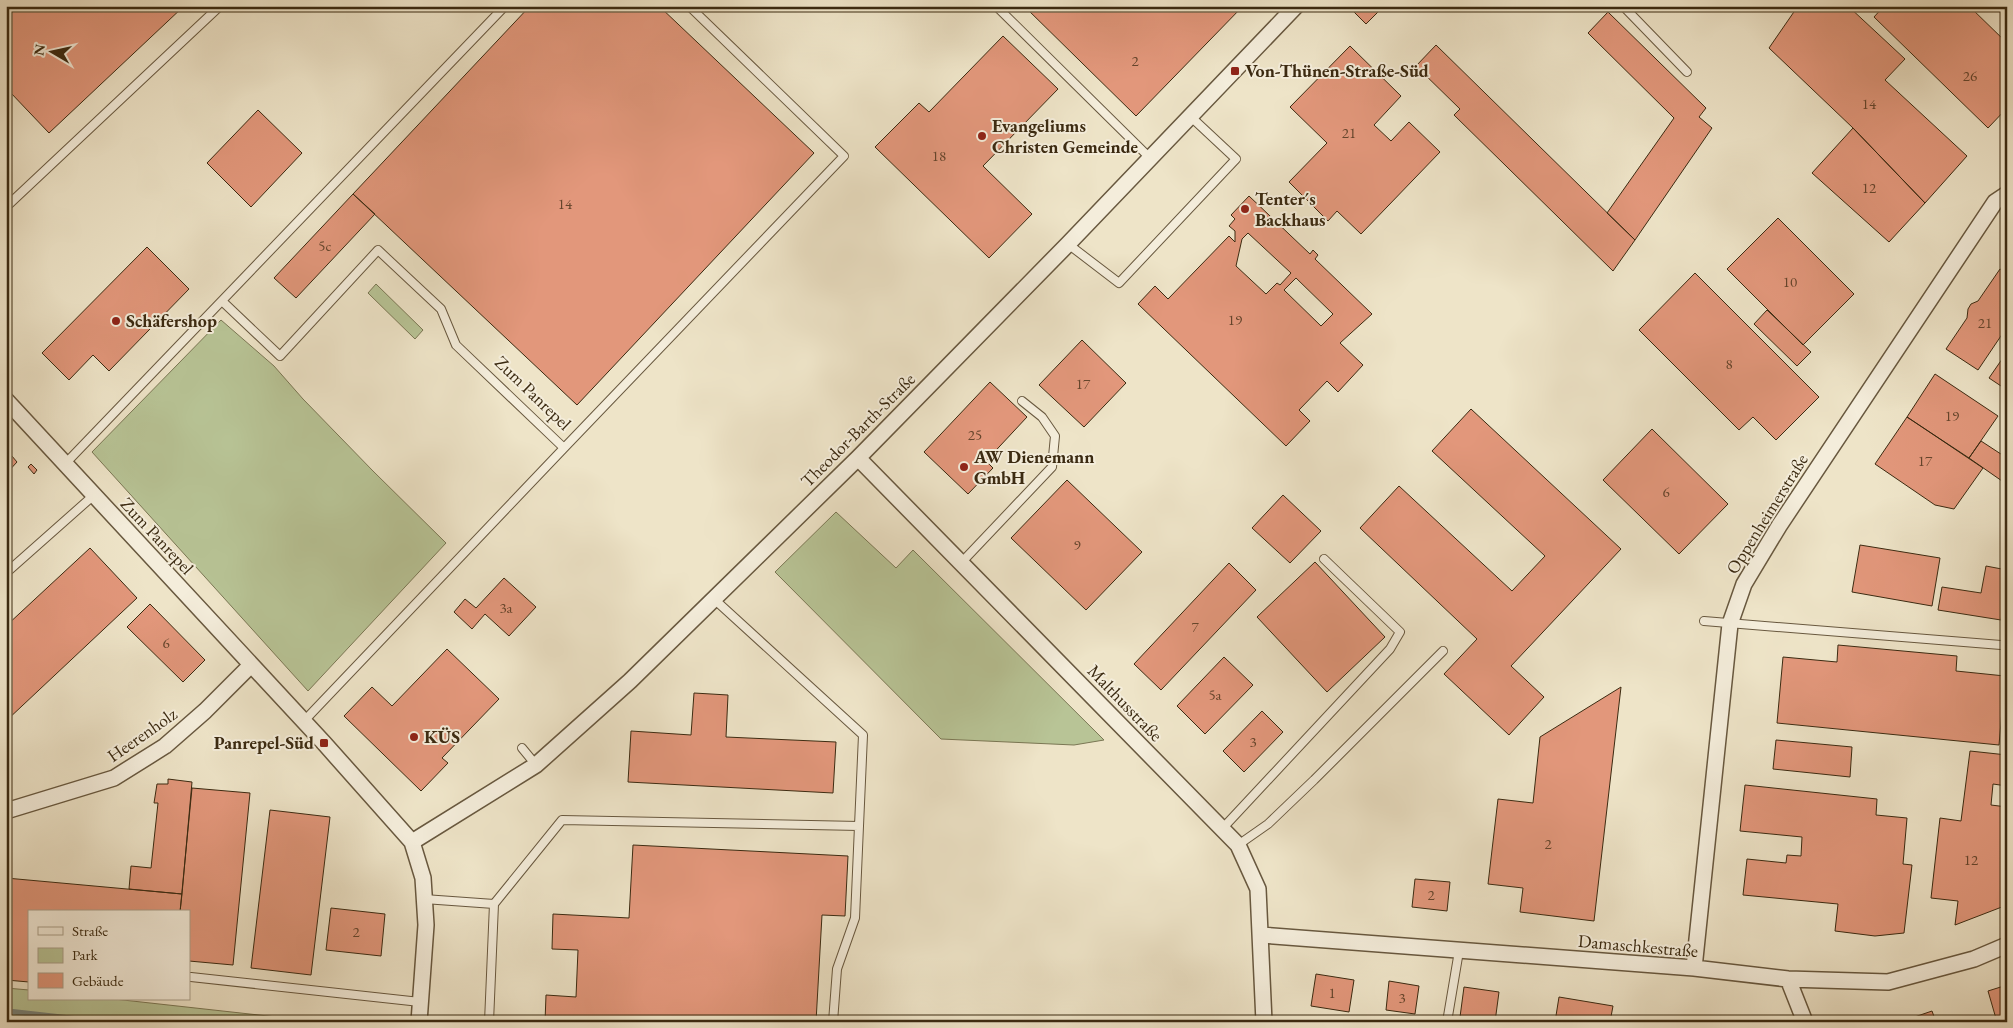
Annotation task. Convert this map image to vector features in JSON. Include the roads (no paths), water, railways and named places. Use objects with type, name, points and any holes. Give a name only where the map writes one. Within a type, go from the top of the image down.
[{"type":"street","name":"Theodor-Barth-Straße","points":[[412,842],[536,765],[630,681],[858,458],[1068,244],[1296,6]]},
{"type":"street","name":"Oppenheimerstraße","points":[[1694,968],[1730,624],[1744,584],[1779,526],[1995,202],[2007,194]]},
{"type":"street","name":"Zum Panrepel","points":[[6,400],[304,721],[412,842],[423,878],[426,925],[418,1022]]},
{"type":"street","name":"Malthusstraße","points":[[858,458],[1238,845],[1258,889],[1262,935],[1264,1022]]},
{"type":"street","name":"Heerenholz","points":[[6,811],[114,778],[165,746],[205,711],[251,666]]},
{"type":"street","name":"Damaschkestraße","points":[[1262,935],[1694,968],[1788,979],[1888,982],[1974,959],[2007,945]]},
{"type":"street","points":[[1788,979],[1805,1022]]},
{"type":"lane","points":[[6,207],[220,6]]},
{"type":"lane","points":[[65,464],[505,6]]},
{"type":"lane","points":[[564,448],[844,156],[689,6]]},
{"type":"lane","points":[[996,6],[1150,158]]},
{"type":"lane","points":[[1623,6],[1687,72]]},
{"type":"lane","points":[[1068,244],[1119,283],[1236,159],[1190,116]]},
{"type":"lane","name":"Zum Panrepel","points":[[222,301],[280,356],[378,250],[441,309],[456,345],[564,448],[304,721]]},
{"type":"lane","points":[[961,563],[1052,467],[1054,436],[1042,417],[1022,401]]},
{"type":"lane","points":[[6,573],[94,496]]},
{"type":"lane","points":[[1222,829],[1390,649],[1400,632],[1324,559]]},
{"type":"lane","points":[[714,599],[863,736],[856,918],[838,969],[833,1022]]},
{"type":"lane","points":[[1704,621],[2001,645]]},
{"type":"lane","points":[[1238,845],[1268,824],[1443,651]]},
{"type":"lane","points":[[522,748],[536,765]]},
{"type":"lane","points":[[489,1022],[494,904],[562,820],[859,826]]},
{"type":"lane","points":[[424,898],[494,904]]},
{"type":"lane","points":[[1447,1022],[1459,950]]},
{"type":"lane","points":[[192,977],[420,1002]]},
{"type":"waterway","points":[[6,1011],[104,1022]]},
{"type":"place","name":"Von-Thünen-Straße-Süd","points":[[1235,71]]},
{"type":"place","name":"Evangeliums Christen Gemeinde","points":[[982,136]]},
{"type":"place","name":"Tenter´s Backhaus","points":[[1245,209]]},
{"type":"place","name":"Schäfershop","points":[[116,321]]},
{"type":"place","name":"AW Dienemann GmbH","points":[[964,467]]},
{"type":"place","name":"KÜS","points":[[414,737]]},
{"type":"place","name":"Panrepel-Süd","points":[[324,743]]}]
